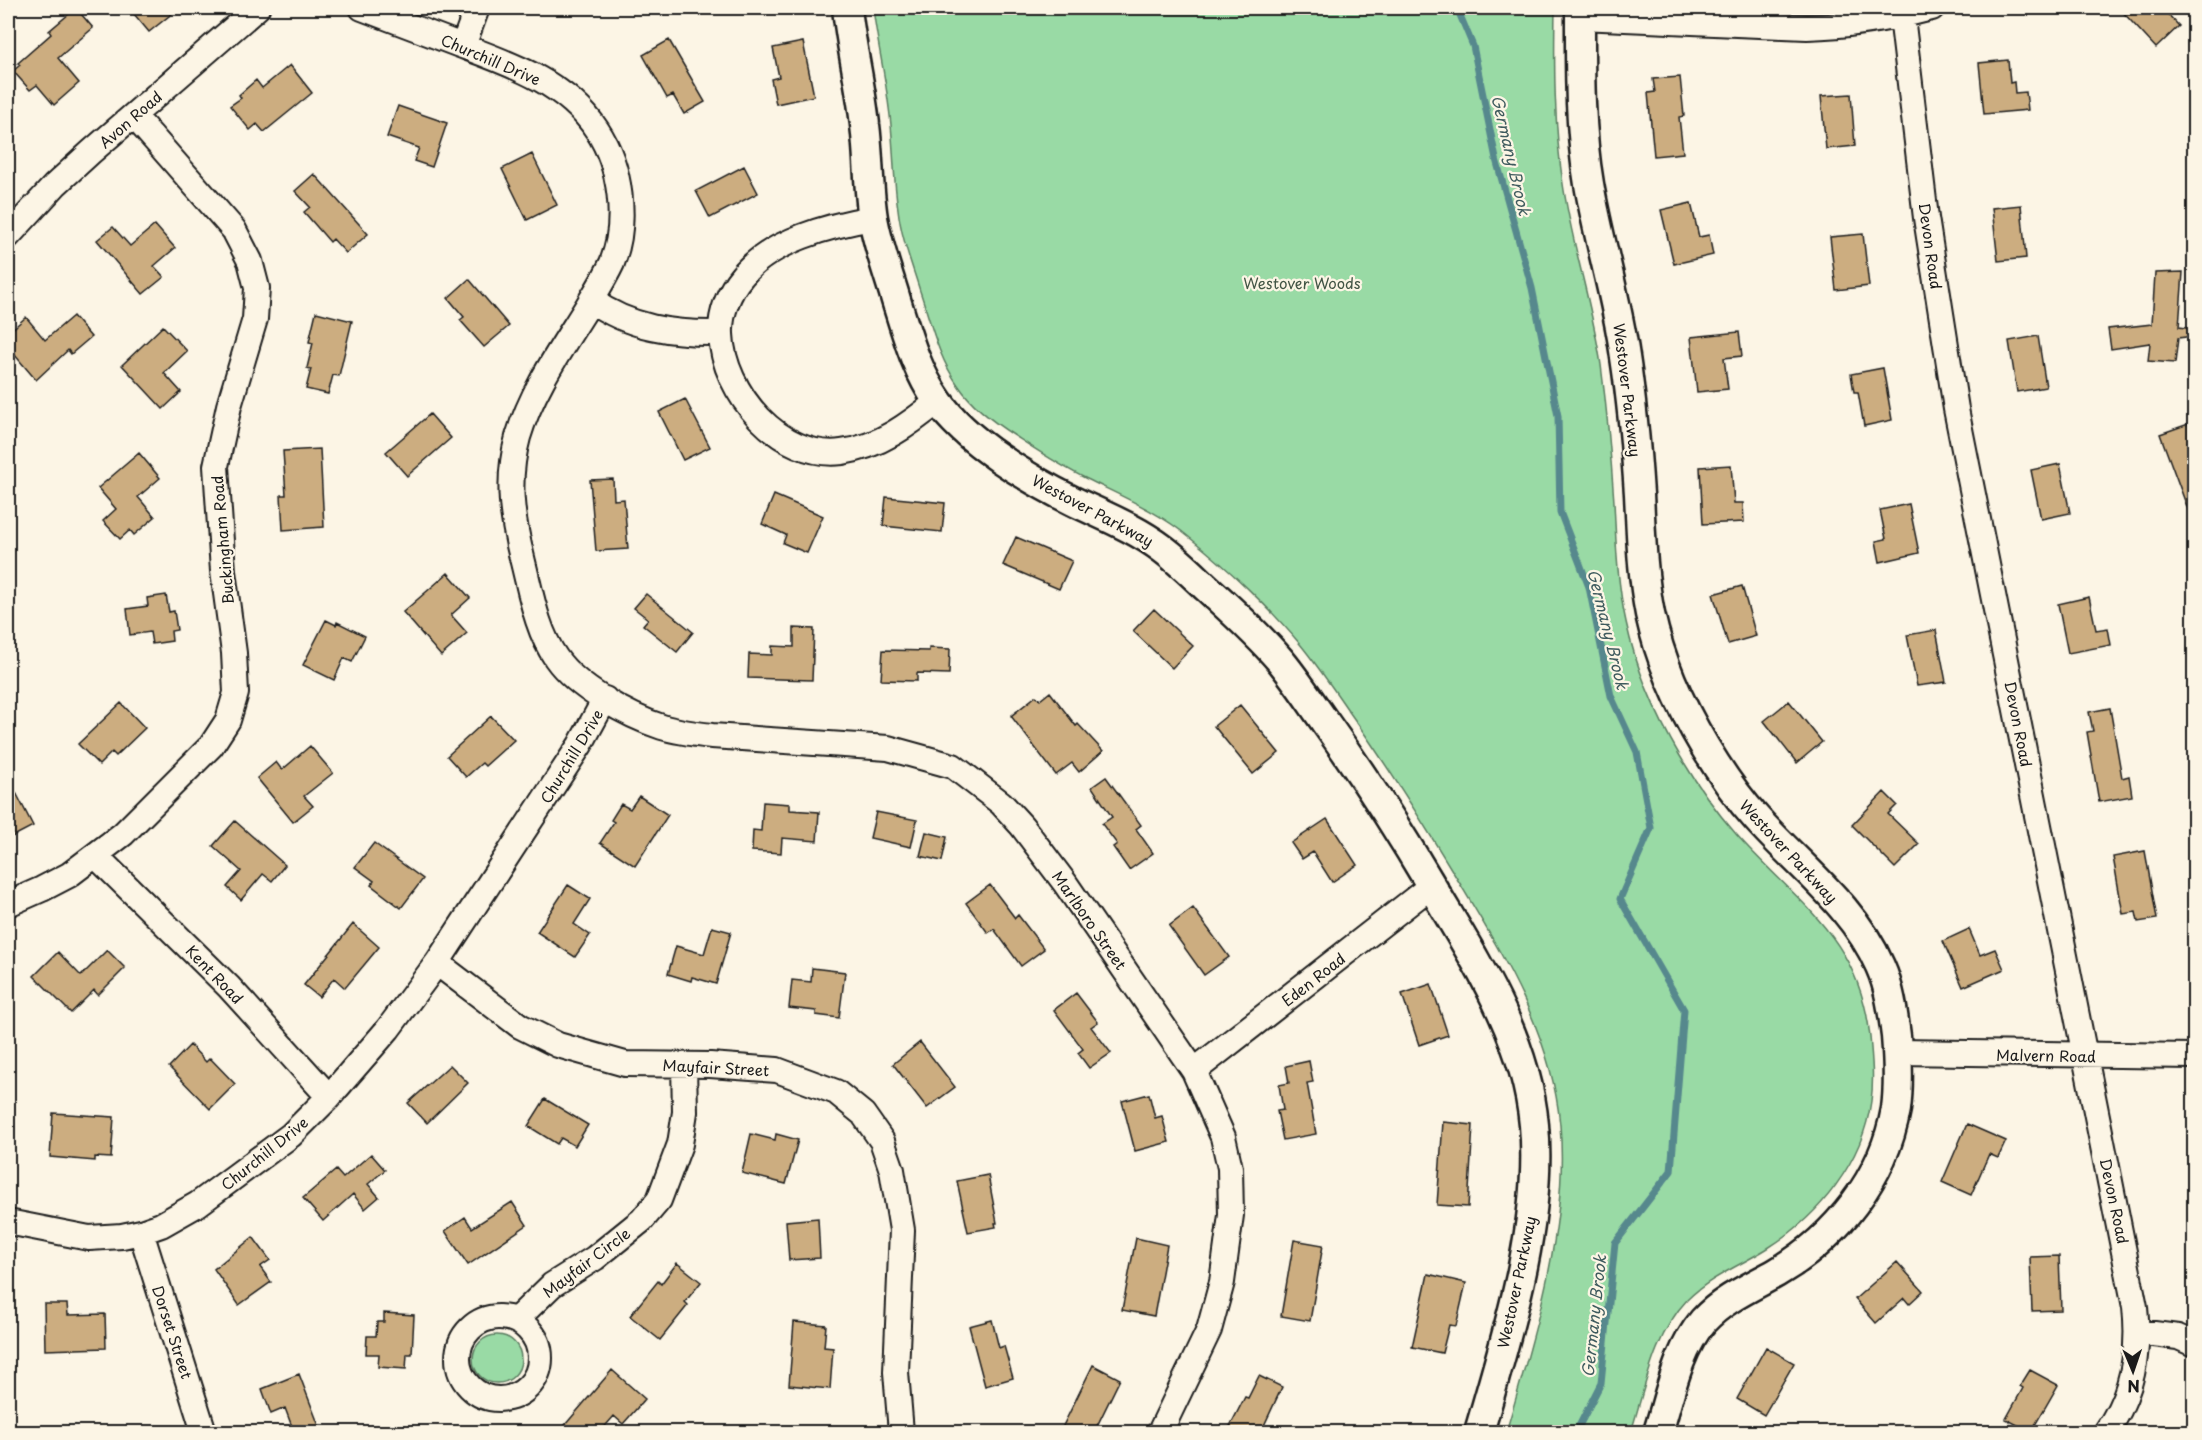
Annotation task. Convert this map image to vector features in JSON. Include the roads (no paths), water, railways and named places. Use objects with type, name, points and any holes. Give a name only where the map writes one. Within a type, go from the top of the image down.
[{"type":"street","name":"Avon Road","points":[[8,236],[55,185],[257,8]]},
{"type":"street","name":"Churchill Drive","points":[[8,1222],[88,1238],[122,1236],[141,1232],[180,1215],[291,1135],[329,1097],[388,1029],[437,963],[580,745],[605,699],[576,680],[557,660],[544,638],[513,524],[510,498],[511,468],[528,408],[613,260],[620,210],[618,181],[610,155],[598,131],[581,109],[560,91],[508,63],[362,8]]},
{"type":"street","points":[[463,46],[477,8]]},
{"type":"street","name":"Westover Parkway","points":[[847,8],[865,120],[873,218],[914,355],[921,373],[938,401],[961,428],[1010,464],[1055,491],[1127,526],[1161,547],[1251,629],[1294,677],[1352,760],[1475,959],[1503,1016],[1524,1073],[1534,1126],[1534,1186],[1528,1242],[1500,1359],[1479,1432]]},
{"type":"street","points":[[1580,12],[1807,27],[1840,26],[1902,11],[1932,8]]},
{"type":"street","name":"Devon Road","points":[[1902,11],[1926,218],[1956,409],[2084,1056],[2131,1277],[2138,1332],[2133,1374],[2124,1402],[2106,1432]]},
{"type":"street","name":"Westover Parkway","points":[[1580,12],[1581,74],[1588,180],[1626,358],[1635,434],[1645,578],[1651,616],[1659,644],[1685,710],[1718,769],[1756,818],[1841,905],[1869,944],[1881,966],[1888,987],[1898,1052],[1898,1079],[1893,1121],[1885,1149],[1874,1173],[1847,1212],[1815,1245],[1778,1272],[1736,1295],[1706,1318],[1687,1346],[1658,1432]]},
{"type":"street","name":"Buckingham Road","points":[[8,904],[60,880],[96,856],[148,810],[211,746],[228,720],[236,693],[234,654],[223,572],[216,466],[229,406],[255,319],[257,288],[250,261],[234,230],[134,116]]},
{"type":"street","points":[[873,218],[823,230],[769,252],[741,276],[726,304],[721,333],[728,368],[736,384],[761,420],[778,434],[811,450],[842,452],[877,441],[910,423],[938,401]]},
{"type":"street","points":[[591,300],[620,319],[639,325],[677,332],[721,333]]},
{"type":"street","name":"Marlboro Street","points":[[605,699],[634,716],[684,733],[888,748],[953,766],[1001,803],[1022,826],[1065,883],[1194,1071],[1223,1137],[1230,1168],[1232,1215],[1222,1282],[1209,1330],[1160,1432]]},
{"type":"street","name":"Kent Road","points":[[96,856],[229,987],[329,1097]]},
{"type":"street","name":"Eden Road","points":[[1194,1071],[1431,886]]},
{"type":"street","name":"Mayfair Street","points":[[437,963],[520,1026],[558,1045],[625,1064],[710,1065],[777,1070],[836,1092],[863,1114],[882,1141],[892,1170],[902,1230],[896,1372],[901,1432]]},
{"type":"street","name":"Malvern Road","points":[[1898,1052],[2194,1056]]},
{"type":"street","name":"Mayfair Circle","points":[[516,1320],[552,1286],[595,1258],[642,1220],[659,1200],[680,1144],[685,1113],[684,1065]]},
{"type":"street","name":"Dorset Street","points":[[141,1232],[204,1432]]},
{"type":"street","points":[[2138,1332],[2178,1337],[2194,1344]]},
{"type":"waterway","name":"Germany Brook","points":[[1457,8],[1473,46],[1496,159],[1532,288],[1558,416],[1560,512],[1589,587],[1611,696],[1637,752],[1651,828],[1620,899],[1684,1010],[1671,1171],[1615,1243],[1601,1383],[1576,1432]]},
{"type":"park label","name":"Westover Woods","points":[[1302,282]]}]
